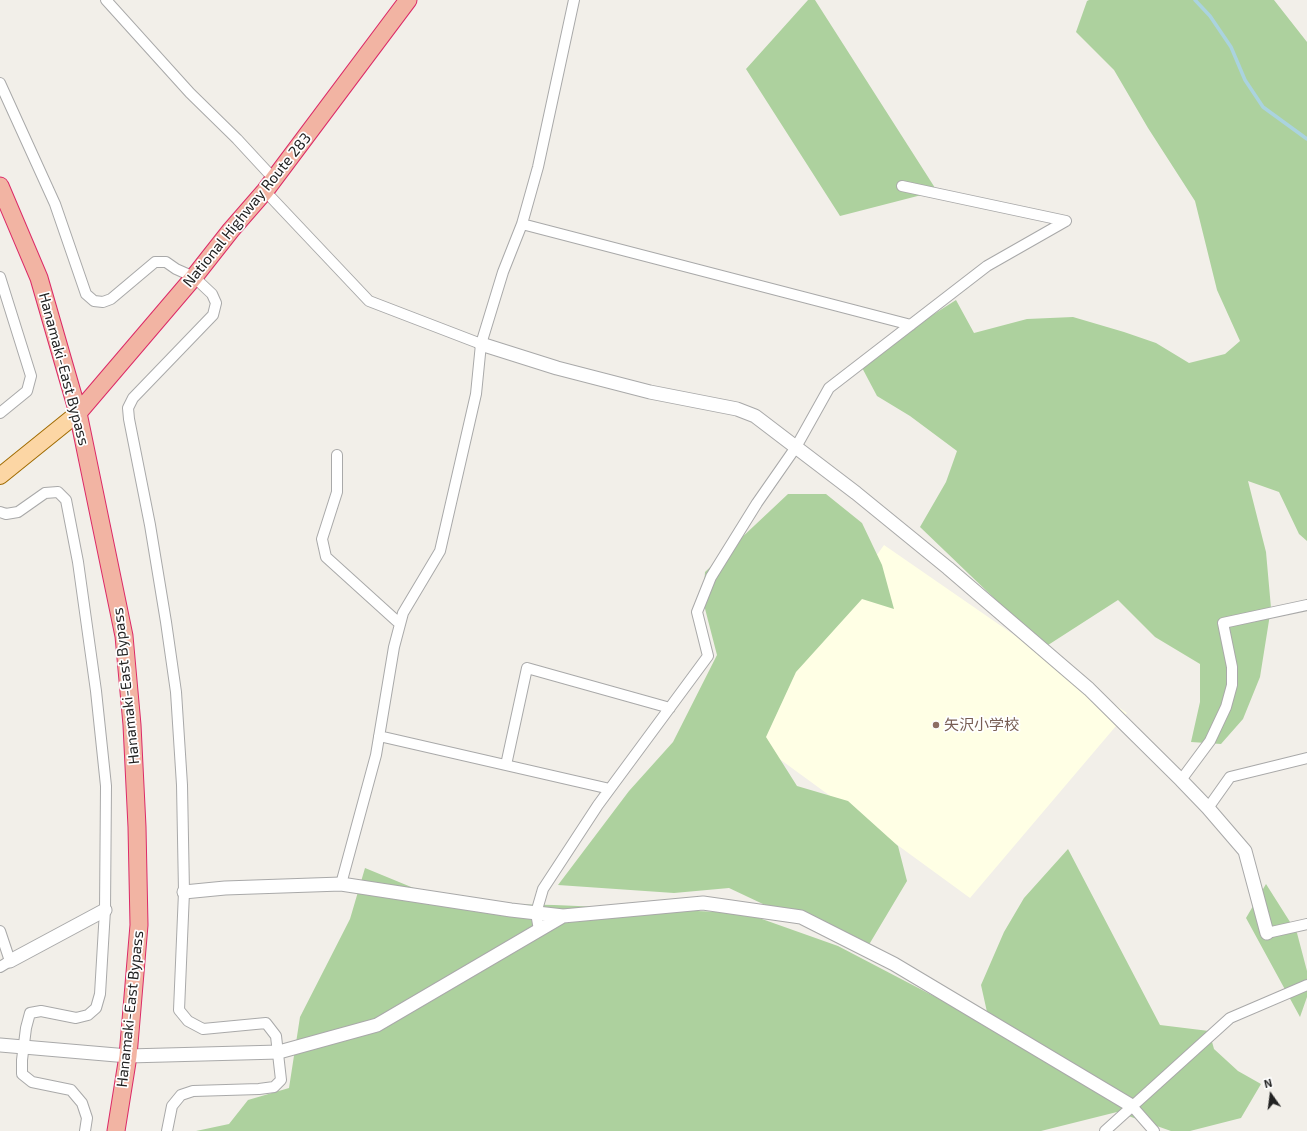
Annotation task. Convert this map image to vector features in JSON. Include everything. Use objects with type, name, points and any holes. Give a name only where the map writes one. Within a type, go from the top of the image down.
[{"type":"highway","name":"National Highway Route 283","points":[[78,413],[194,278],[231,230],[270,185],[408,0]]},
{"type":"highway","name":"Hanamaki-East Bypass","points":[[0,186],[39,278],[78,413],[124,636],[132,725],[137,827],[139,925],[128,1056],[116,1131]]},
{"type":"main road","points":[[0,476],[78,413]]},
{"type":"street","points":[[106,0],[190,93],[237,139],[270,185],[369,301],[481,344],[557,368],[650,392],[737,409],[755,416],[948,568],[1083,684],[1181,780],[1208,808],[1245,851],[1267,933],[1307,924]]},
{"type":"street","points":[[341,884],[376,755],[394,647],[403,613],[440,551],[476,394],[481,344],[503,272],[522,224],[538,167],[574,0]]},
{"type":"street","points":[[0,83],[55,204],[86,294],[94,300],[103,302],[111,299],[155,262],[166,262],[194,278],[212,294],[216,303],[213,315],[133,398],[128,408],[150,525],[176,692],[182,785],[184,892],[179,1010],[188,1022],[203,1029],[266,1023],[276,1036],[281,1080],[274,1087],[259,1089],[193,1091],[181,1095],[172,1106],[166,1131]]},
{"type":"street","points":[[539,930],[536,913],[543,889],[610,789],[708,656],[697,612],[711,577],[757,503],[796,447],[829,388],[987,266],[1066,221],[902,186]]},
{"type":"street","points":[[522,224],[911,325]]},
{"type":"street","points":[[0,277],[31,376],[26,391],[0,413]]},
{"type":"street","points":[[337,455],[337,492],[322,539],[326,557],[400,624]]},
{"type":"street","points":[[0,512],[6,514],[18,512],[45,493],[58,492],[66,500],[78,562],[96,691],[105,778],[105,910],[100,994],[96,1008],[88,1015],[76,1018],[41,1012],[30,1013],[26,1028],[22,1060],[22,1074],[32,1082],[71,1090],[82,1103],[87,1118],[84,1131]]},
{"type":"street","points":[[1181,780],[1210,741],[1226,707],[1232,685],[1232,667],[1223,623],[1307,605]]},
{"type":"street","points":[[506,765],[527,668],[670,708]]},
{"type":"street","points":[[379,736],[610,789]]},
{"type":"street","points":[[1208,808],[1230,776],[1307,758]]},
{"type":"street","points":[[184,892],[224,888],[341,884],[563,916],[703,903],[800,917],[894,964],[1132,1106],[1154,1131]]},
{"type":"street","points":[[0,931],[5,964],[105,910]]},
{"type":"street","points":[[0,1045],[128,1056],[279,1052],[377,1026],[563,916]]},
{"type":"street","points":[[1105,1131],[1230,1018],[1307,985]]},
{"type":"shaded area","name":"矢沢小学校","points":[[884,545],[1127,713],[970,898],[748,736]]},
{"type":"green space","points":[[808,0],[815,0],[937,191],[840,216],[746,69]]},
{"type":"green space","points":[[1274,0],[1307,42],[1307,541],[1299,534],[1279,492],[1248,481],[1266,552],[1271,608],[1260,677],[1243,719],[1221,744],[1191,742],[1200,702],[1200,664],[1155,637],[1118,600],[1045,647],[920,527],[946,482],[957,451],[910,416],[877,396],[859,362],[956,300],[974,333],[1027,319],[1073,317],[1156,343],[1189,363],[1225,354],[1240,341],[1217,290],[1195,201],[1148,128],[1114,70],[1076,32],[1087,1]]},
{"type":"green space","points":[[788,494],[826,494],[862,523],[882,565],[894,609],[862,599],[796,672],[766,737],[797,786],[848,801],[898,846],[907,881],[867,948],[782,913],[729,888],[674,893],[558,885],[629,791],[673,742],[717,655],[703,601],[705,572]]},
{"type":"green space","points":[[1068,849],[1160,1025],[1209,1031],[1214,1049],[1238,1071],[1261,1084],[1241,1118],[1190,1131],[1171,1131],[1117,1112],[1041,1131],[196,1131],[229,1124],[248,1100],[289,1088],[300,1017],[350,919],[365,868],[450,903],[554,905],[745,913],[838,946],[947,1003],[991,1030],[981,985],[1004,932],[1024,898]]},
{"type":"green space","points":[[1266,884],[1297,933],[1307,971],[1307,997],[1300,1017],[1246,918]]},
{"type":"waterway","points":[[1195,0],[1210,16],[1231,47],[1245,80],[1263,107],[1307,139]]},
{"type":"place","name":"矢沢小学校","points":[[936,725]]}]
